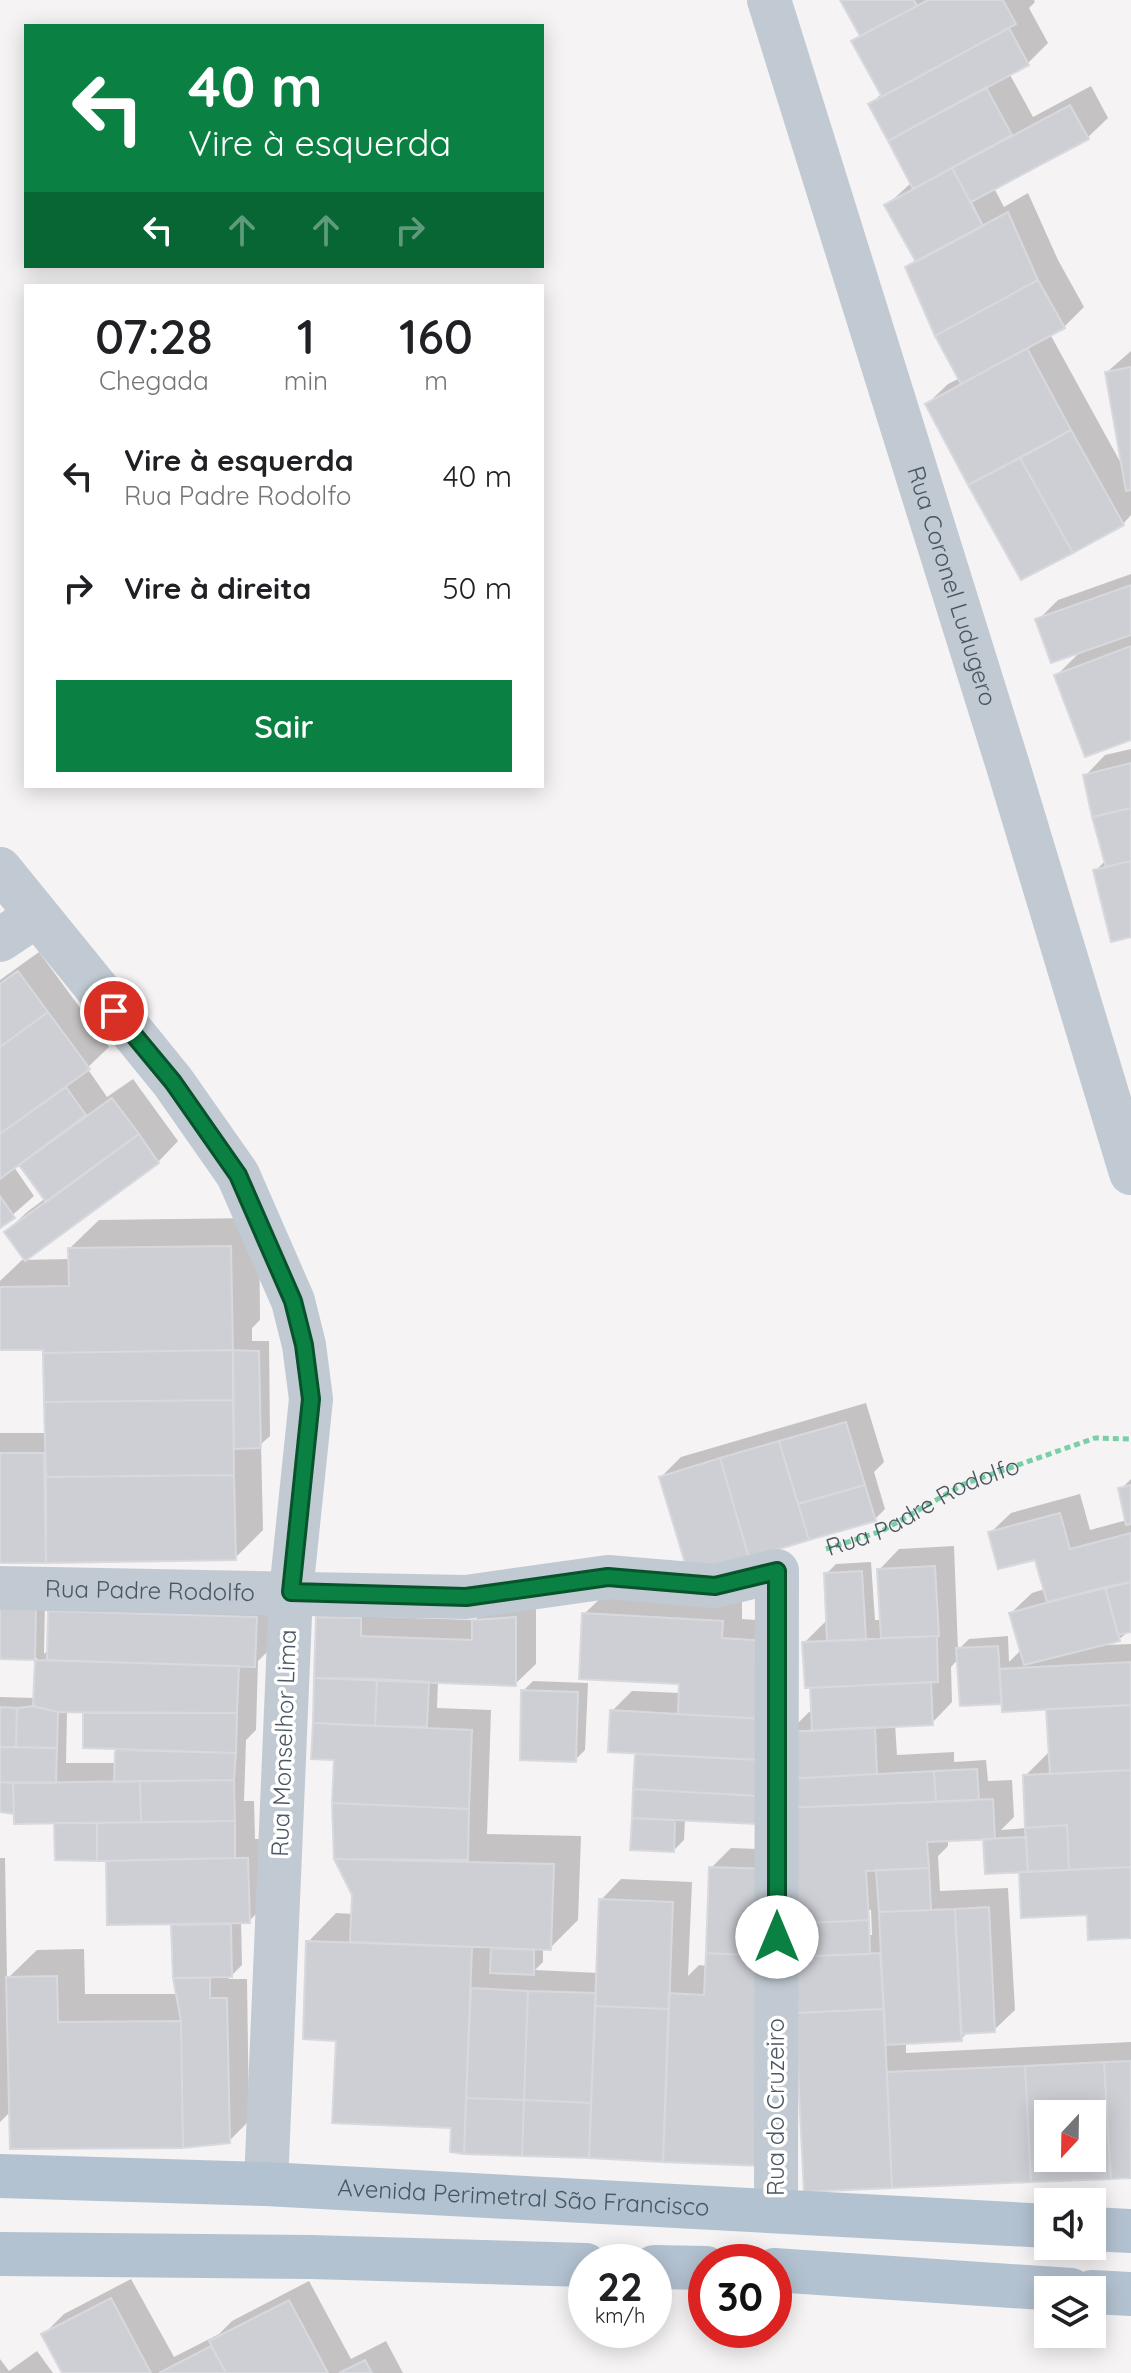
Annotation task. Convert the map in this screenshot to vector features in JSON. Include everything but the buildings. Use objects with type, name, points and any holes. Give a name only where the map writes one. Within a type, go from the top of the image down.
[{"type":"main road","name":"Avenida Perimetral São Francisco","points":[[0,2176],[266,2184],[1034,2225]]},
{"type":"main road","points":[[1106,2230],[1131,2231]]},
{"type":"main road","points":[[0,2254],[311,2257],[568,2264]]},
{"type":"main road","points":[[792,2271],[1034,2288]]},
{"type":"main road","points":[[1106,2293],[1131,2294]]},
{"type":"street","name":"Rua Coronel Ludugero","points":[[769,0],[999,736],[1131,1173]]},
{"type":"street","name":"Rua Monselhor Lima","points":[[0,869],[173,1082],[238,1175],[293,1301],[304,1345],[311,1399],[291,1592],[266,2184]]},
{"type":"street","points":[[0,940],[36,916]]},
{"type":"street","name":"Rua Padre Rodolfo","points":[[0,1588],[466,1597],[608,1577],[715,1586],[777,1571]]},
{"type":"street","name":"Rua do Cruzeiro","points":[[776,2211],[777,1571]]},
{"type":"path","name":"Rua Padre Rodolfo","points":[[777,1571],[827,1548],[882,1531],[964,1484],[1095,1438],[1131,1439]]},
{"type":"route","points":[[114,1011],[173,1082],[238,1175],[293,1301],[304,1345],[311,1399],[291,1592],[466,1597],[608,1577],[715,1586],[777,1571],[777,1937]]}]
